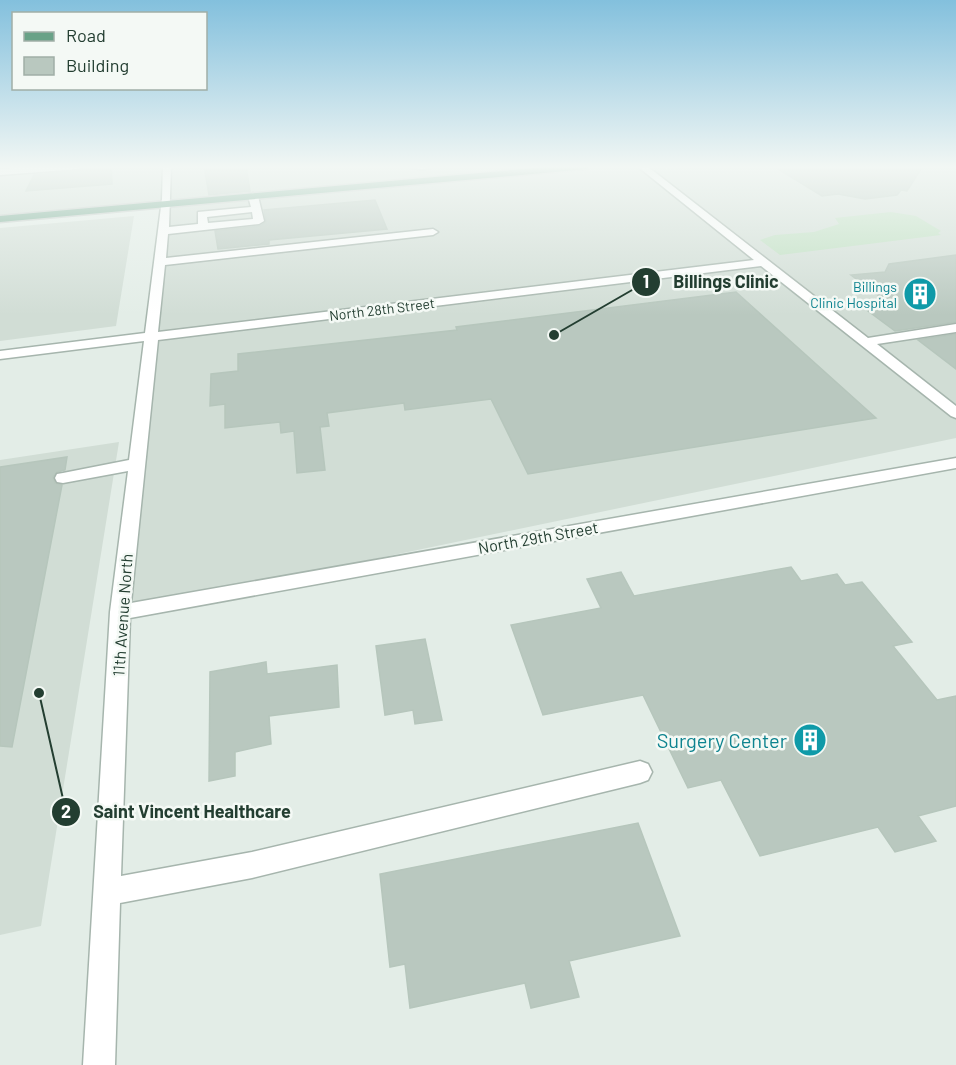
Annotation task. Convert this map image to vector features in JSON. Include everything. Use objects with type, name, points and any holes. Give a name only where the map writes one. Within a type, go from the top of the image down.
[{"type":"main road","points":[[0,219],[37,216]]},
{"type":"street","name":"11th Avenue North","points":[[99,1065],[120,612],[165,216]]},
{"type":"street","points":[[163,231],[259,221],[258,216]]},
{"type":"street","points":[[705,216],[956,413]]},
{"type":"street","points":[[159,262],[432,232]]},
{"type":"street","name":"North 28th Street","points":[[0,355],[765,262]]},
{"type":"street","points":[[866,342],[956,328]]},
{"type":"street","name":"North 29th Street","points":[[120,612],[956,463]]},
{"type":"street","points":[[63,478],[136,464]]},
{"type":"street","points":[[107,892],[252,865],[639,772]]},
{"type":"shaded area","points":[[0,216],[37,216],[0,219]]},
{"type":"shaded area","points":[[134,216],[116,326],[0,341],[0,228]]},
{"type":"shaded area","points":[[165,216],[956,216],[956,438],[120,612]]},
{"type":"shaded area","points":[[119,442],[41,926],[0,935],[0,460]]},
{"type":"green space","points":[[916,216],[941,231],[938,233],[941,235],[780,255],[760,240],[775,235],[814,232],[839,224],[835,218]]},
{"type":"building","points":[[265,216],[381,216],[387,229],[269,240],[269,244],[218,249],[215,231],[260,226],[266,222]]},
{"type":"building","name":"Billings Clinic Hospital","points":[[956,255],[956,322],[895,331],[860,305],[887,302],[851,275],[885,272],[889,264]]},
{"type":"building","points":[[736,292],[876,418],[528,474],[491,399],[405,410],[404,403],[327,413],[329,426],[320,427],[325,470],[297,473],[294,431],[281,433],[280,422],[225,428],[225,404],[210,406],[211,374],[238,371],[238,354],[457,330],[456,327]]},
{"type":"building","points":[[956,334],[956,369],[918,340]]},
{"type":"building","points":[[67,457],[65,470],[57,472],[53,477],[55,483],[62,485],[12,747],[0,746],[0,467]]},
{"type":"building","name":"Surgery Center","points":[[791,567],[801,581],[837,574],[845,585],[862,582],[912,642],[893,646],[937,700],[956,696],[956,806],[918,816],[936,841],[895,852],[878,827],[760,856],[721,780],[688,788],[643,695],[543,715],[511,625],[601,608],[587,579],[621,572],[634,596]]},
{"type":"building","points":[[425,639],[442,720],[415,724],[413,710],[385,715],[376,646]]},
{"type":"building","points":[[266,662],[267,674],[337,665],[339,707],[269,716],[271,744],[235,752],[235,776],[209,781],[210,672]]},
{"type":"building","points":[[638,823],[680,936],[569,961],[579,997],[531,1008],[525,983],[410,1008],[405,964],[390,967],[380,874]]},
{"type":"place","name":"Billings Clinic Hospital","points":[[920,294]]},
{"type":"place","name":"Billings Clinic","points":[[554,335]]},
{"type":"place","name":"Saint Vincent Healthcare","points":[[39,693]]},
{"type":"place","name":"Surgery Center","points":[[810,740]]}]
